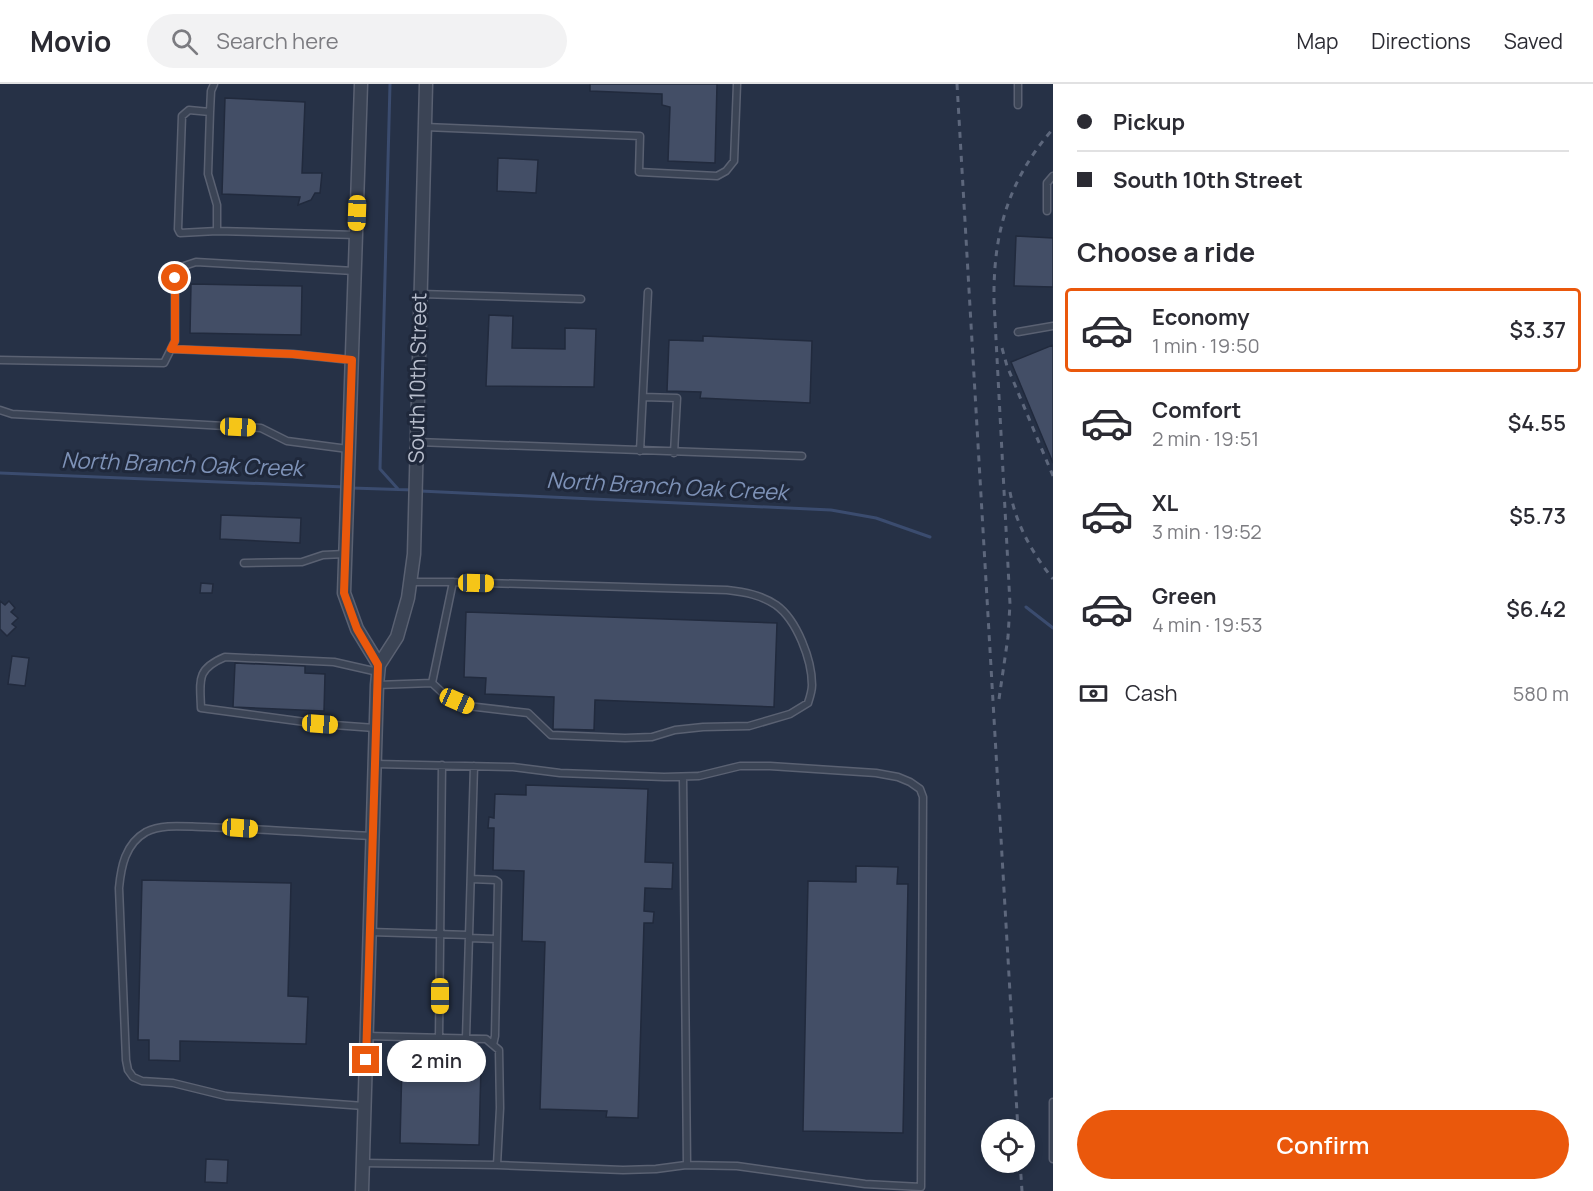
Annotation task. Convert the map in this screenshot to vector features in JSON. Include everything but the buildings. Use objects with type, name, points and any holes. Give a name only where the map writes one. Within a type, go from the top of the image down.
[{"type":"street","points":[[361,84],[344,593],[357,629],[378,674],[362,1191]]},
{"type":"street","name":"South 10th Street","points":[[378,674],[397,637],[408,598],[414,554],[426,84]]},
{"type":"lane","points":[[214,84],[211,91],[208,174],[217,205],[217,231]]},
{"type":"lane","points":[[424,127],[640,136],[639,172],[717,176],[726,171],[734,161],[737,84]]},
{"type":"lane","points":[[1018,84],[1018,105]]},
{"type":"lane","points":[[210,112],[189,110],[182,116],[178,230],[180,233],[217,231],[356,235]]},
{"type":"lane","points":[[1047,211],[1047,183],[1053,176]]},
{"type":"lane","points":[[0,360],[164,363],[175,341],[175,278],[178,268],[196,262],[355,271]]},
{"type":"lane","points":[[640,452],[648,292]]},
{"type":"lane","points":[[420,294],[581,299]]},
{"type":"lane","points":[[1018,332],[1053,326]]},
{"type":"lane","points":[[171,349],[293,354],[352,360]]},
{"type":"lane","points":[[643,397],[677,398],[674,453]]},
{"type":"lane","points":[[0,410],[12,414],[261,429],[287,441],[349,450]]},
{"type":"lane","points":[[417,442],[640,452],[802,456]]},
{"type":"lane","points":[[244,563],[302,562],[323,555],[345,554]]},
{"type":"lane","points":[[375,728],[320,724],[201,708],[200,683],[203,670],[213,662],[225,657],[334,662],[378,674],[432,683],[446,696],[468,706],[528,713],[551,735],[625,738],[652,737],[675,730],[703,727],[749,726],[790,714],[808,703],[813,687],[806,651],[792,625],[777,606],[752,593],[728,590],[410,582]]},
{"type":"lane","points":[[432,683],[453,582]]},
{"type":"lane","points":[[362,1163],[623,1170],[687,1165],[737,1166],[865,1184],[921,1186],[923,797],[920,789],[898,777],[876,773],[740,766],[699,776],[683,777],[560,773],[513,767],[374,764]]},
{"type":"lane","points":[[439,1037],[442,765]]},
{"type":"lane","points":[[466,1038],[474,766]]},
{"type":"lane","points":[[683,777],[687,1165]]},
{"type":"lane","points":[[364,1106],[226,1096],[182,1084],[142,1081],[133,1077],[128,1070],[126,1060],[119,888],[121,867],[129,849],[137,838],[147,831],[167,827],[240,828],[372,836]]},
{"type":"lane","points":[[471,879],[498,882],[493,1045]]},
{"type":"lane","points":[[369,932],[440,934],[496,939]]},
{"type":"lane","points":[[366,1036],[486,1039],[499,1050],[500,1108],[497,1165]]},
{"type":"lane","points":[[1053,1102],[1053,1159]]},
{"type":"waterway","name":"North Branch Oak Creek","points":[[390,84],[380,469],[398,489]]},
{"type":"waterway","name":"North Branch Oak Creek","points":[[0,473],[345,487]]},
{"type":"waterway","name":"North Branch Oak Creek","points":[[351,488],[414,490]]},
{"type":"waterway","name":"North Branch Oak Creek","points":[[420,491],[831,510],[876,518],[930,537]]},
{"type":"waterway","name":"North Branch Oak Creek","points":[[1026,607],[1053,628]]},
{"type":"railway","points":[[957,84],[1017,1119]]},
{"type":"railway","points":[[999,699],[1008,637],[1010,604],[994,301],[996,253],[1006,209],[1014,188],[1038,148],[1053,129]]},
{"type":"railway","points":[[1002,348],[1007,366],[1053,476]]},
{"type":"railway","points":[[1010,492],[1016,515],[1026,538],[1053,579]]},
{"type":"railway","points":[[1021,1173],[1022,1191]]},
{"type":"route","points":[[175,278],[175,341],[171,349],[293,354],[352,360],[344,593],[357,629],[378,665],[366,1060]]}]
